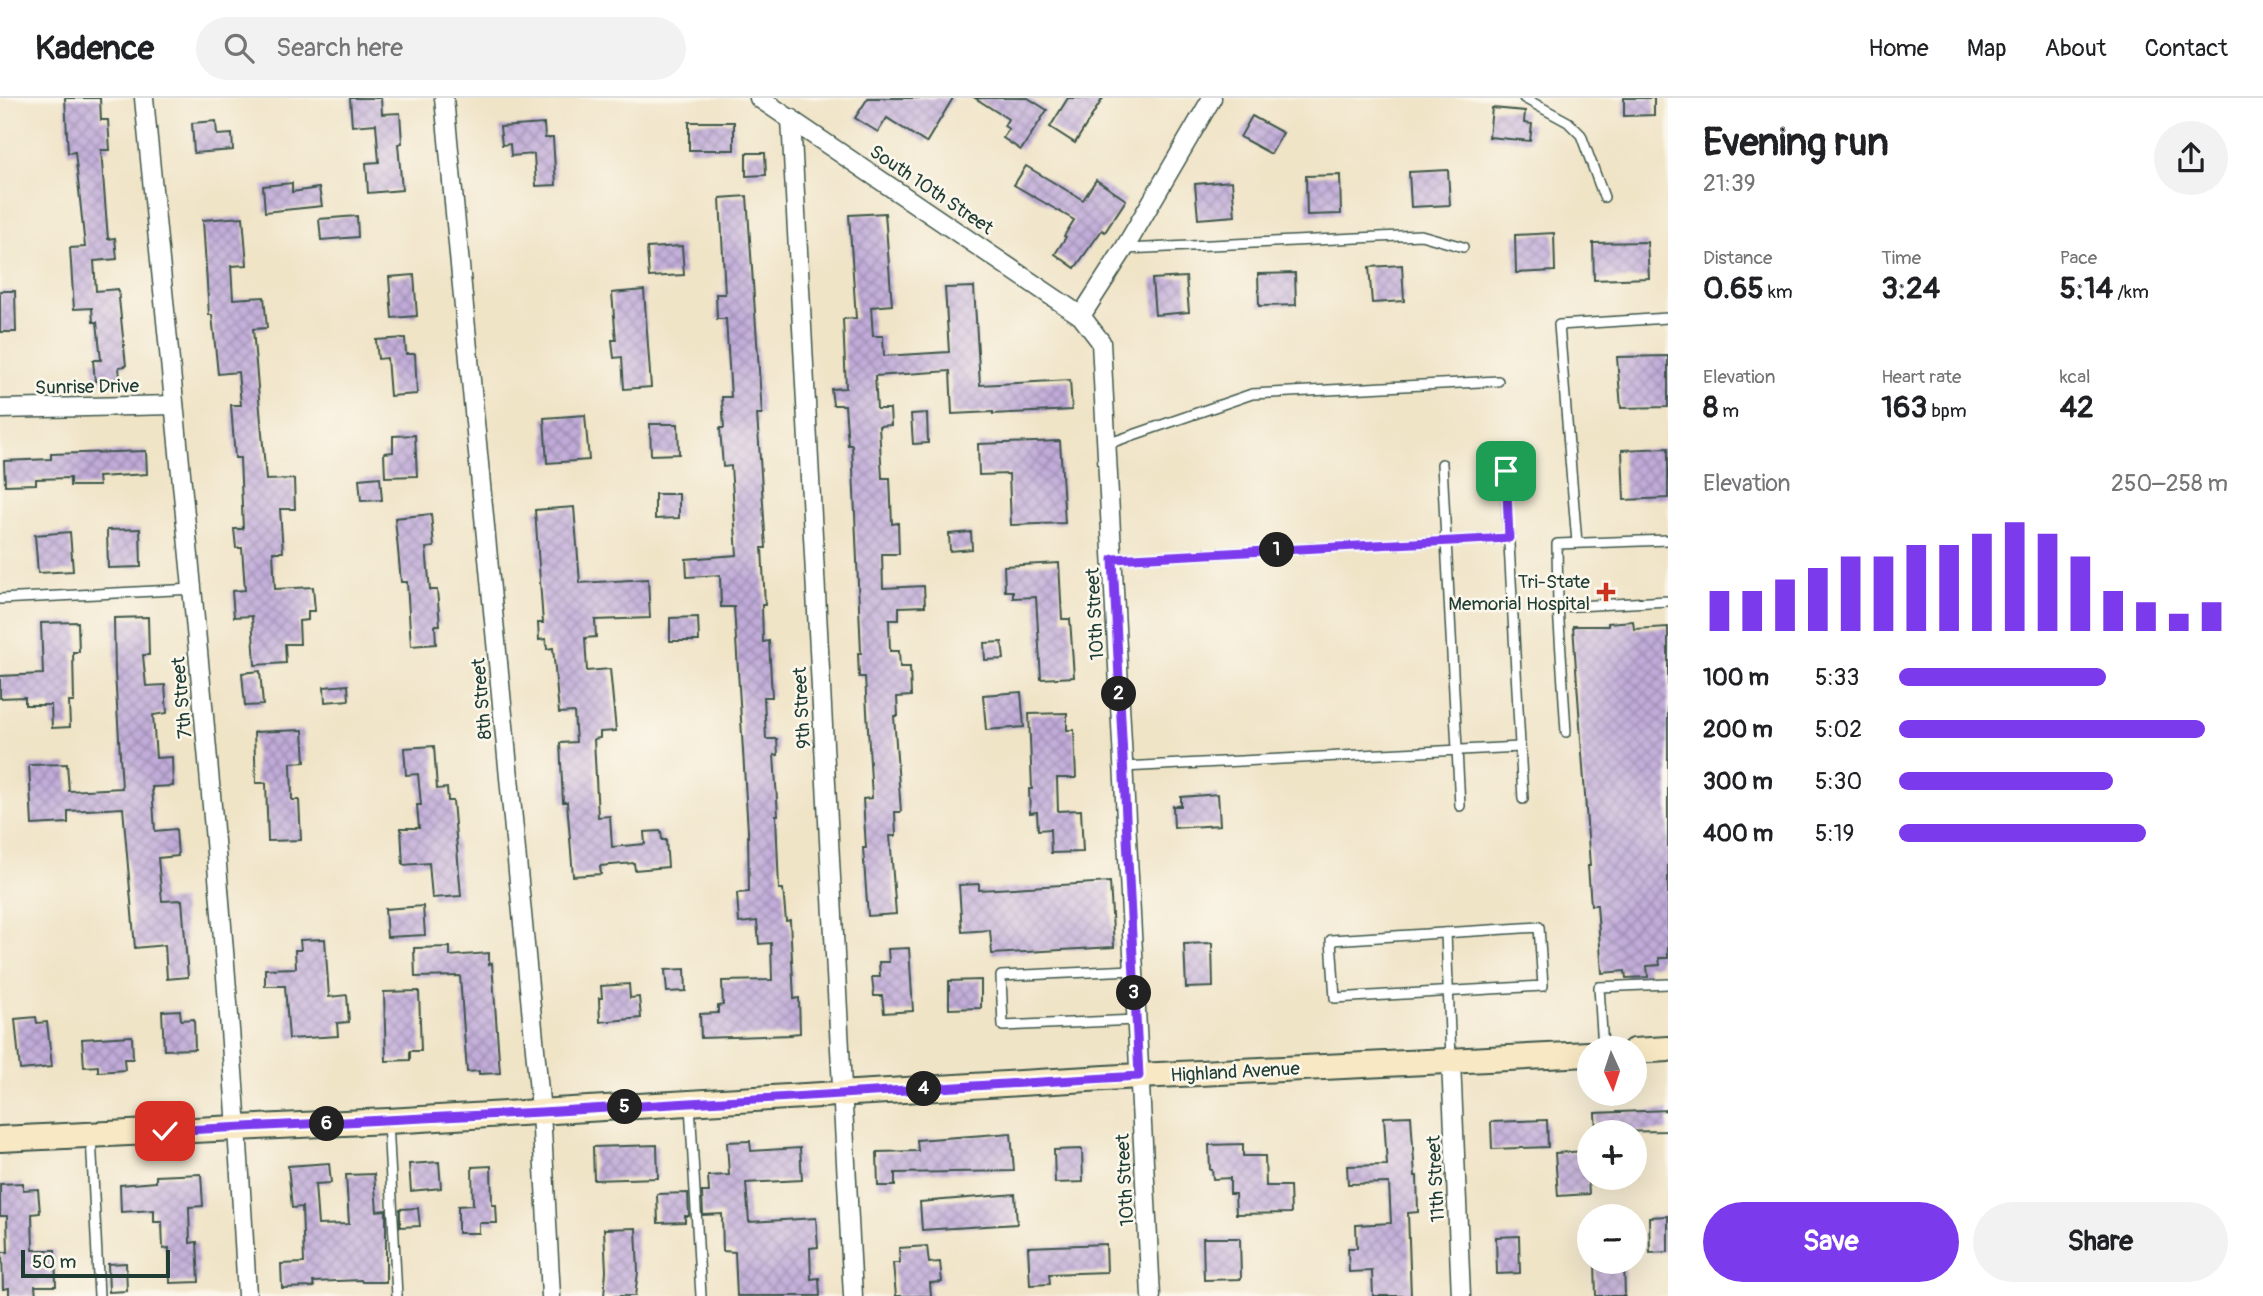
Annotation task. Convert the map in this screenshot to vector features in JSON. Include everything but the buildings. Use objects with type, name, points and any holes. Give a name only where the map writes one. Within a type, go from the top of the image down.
[{"type":"main road","points":[[1647,1050],[1668,1049]]},
{"type":"main road","name":"Highland Avenue","points":[[0,1139],[388,1121],[1139,1076],[1577,1055]]},
{"type":"street","name":"7th Street","points":[[144,98],[193,589],[239,1128],[247,1296]]},
{"type":"street","name":"8th Street","points":[[444,98],[541,1112],[551,1296]]},
{"type":"street","points":[[1081,316],[1124,249],[1212,98]]},
{"type":"street","name":"South 10th Street","points":[[767,100],[1081,316]]},
{"type":"street","name":"9th Street","points":[[791,118],[853,1296]]},
{"type":"street","name":"10th Street","points":[[1081,316],[1101,342],[1151,1296]]},
{"type":"street","name":"Sunrise Drive","points":[[0,409],[174,405]]},
{"type":"street","name":"11th Street","points":[[1451,1060],[1461,1296]]},
{"type":"lane","points":[[1524,98],[1569,122],[1581,135],[1604,197]]},
{"type":"lane","points":[[1124,249],[1421,235],[1463,247]]},
{"type":"lane","points":[[1577,543],[1559,325],[1668,318]]},
{"type":"lane","points":[[1105,445],[1252,394],[1498,381]]},
{"type":"lane","points":[[1442,464],[1460,806]]},
{"type":"lane","points":[[1506,471],[1523,799]]},
{"type":"lane","points":[[1113,559],[1509,538]]},
{"type":"lane","points":[[1566,732],[1557,544],[1668,540]]},
{"type":"lane","points":[[0,599],[193,589]]},
{"type":"lane","points":[[1558,607],[1668,601]]},
{"type":"lane","points":[[1123,767],[1520,747]]},
{"type":"lane","points":[[1539,927],[1543,986],[1448,992],[1335,998],[1331,940],[1539,927]]},
{"type":"lane","points":[[1446,933],[1451,1060]]},
{"type":"lane","points":[[1133,970],[1001,976],[1003,1026],[1136,1020]]},
{"type":"lane","points":[[1602,1036],[1599,988],[1668,984]]},
{"type":"lane","points":[[690,1103],[701,1296]]},
{"type":"lane","points":[[388,1121],[397,1296]]},
{"type":"lane","points":[[91,1134],[99,1296]]},
{"type":"place","name":"Tri-State Memorial Hospital","points":[[1606,592]]},
{"type":"route","points":[[165,1131],[541,1112],[1139,1076],[1113,559],[1509,538],[1506,471]]}]
